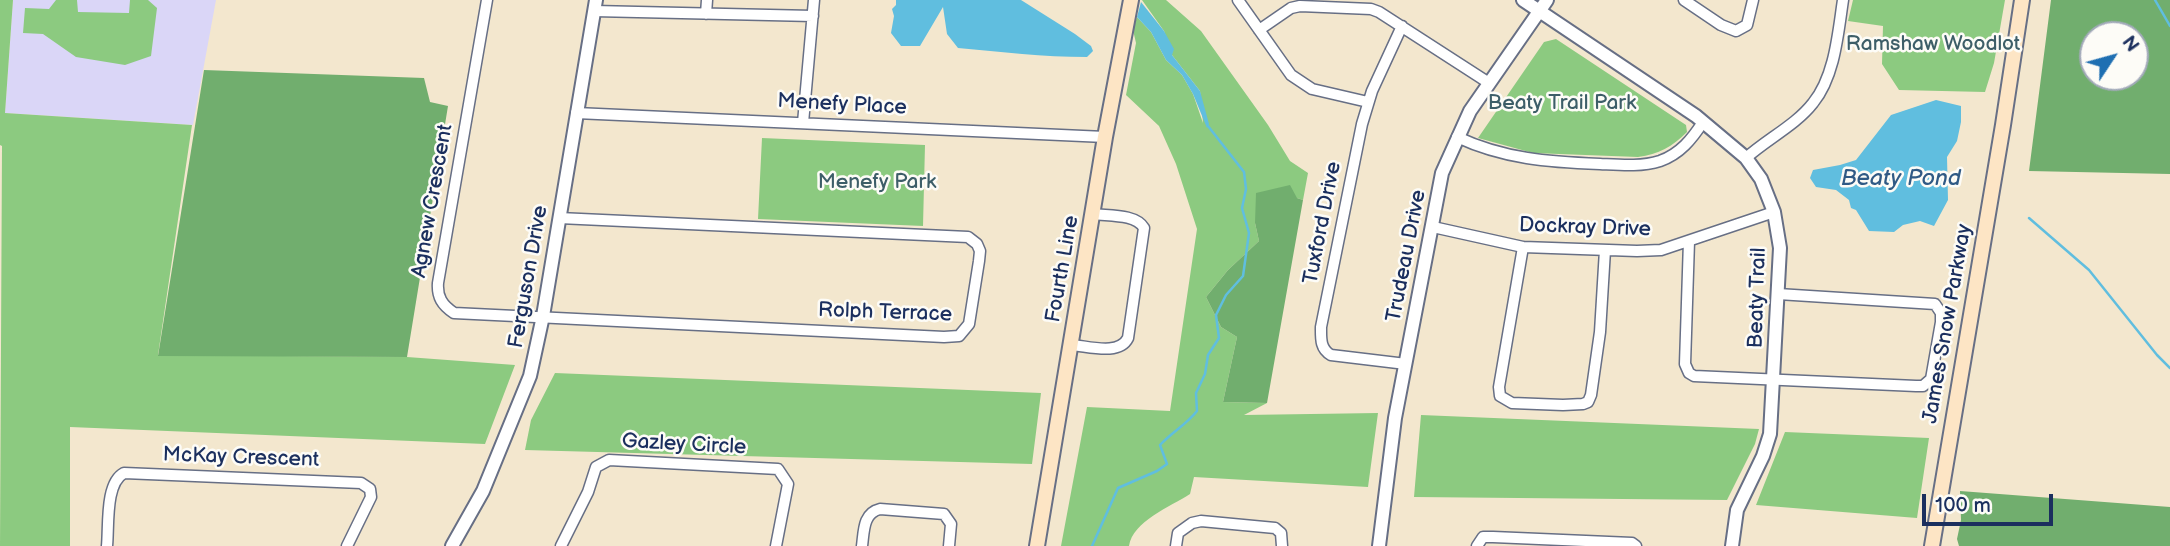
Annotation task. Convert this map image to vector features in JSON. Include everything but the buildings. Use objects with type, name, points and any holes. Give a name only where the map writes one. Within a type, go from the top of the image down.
[{"type":"main road","name":"Fourth Line","points":[[1037,546],[1105,137],[1131,0]]},
{"type":"main road","name":"James Snow Parkway","points":[[1932,546],[2022,0]]},
{"type":"main road","name":"James Snow Parkway","points":[[2018,25],[2030,0]]},
{"type":"street","name":"Agnew Crescent","points":[[487,0],[437,292],[446,308],[453,313],[543,316]]},
{"type":"street","points":[[706,14],[707,0]]},
{"type":"street","points":[[803,123],[814,0]]},
{"type":"street","points":[[1238,0],[1291,75],[1300,83],[1312,89],[1368,102]]},
{"type":"street","name":"Beaty Trail","points":[[1523,0],[1543,6],[1703,122],[1746,158],[1761,179],[1774,212],[1780,248],[1770,434],[1763,456],[1737,510],[1732,546]]},
{"type":"street","points":[[1684,0],[1721,25],[1736,31],[1747,24],[1753,0]]},
{"type":"street","points":[[1746,158],[1799,117],[1820,93],[1830,69],[1843,0]]},
{"type":"street","name":"Ferguson Drive","points":[[452,546],[502,448],[514,409],[530,376],[543,316],[595,6]]},
{"type":"street","points":[[595,6],[706,14],[813,16]]},
{"type":"street","points":[[1259,30],[1291,8],[1300,6],[1371,9],[1489,83]]},
{"type":"street","name":"Trudeau Drive","points":[[1378,546],[1395,418],[1442,173],[1470,111],[1543,6]]},
{"type":"street","name":"Tuxford Drive","points":[[1402,26],[1368,102],[1321,338],[1322,346],[1331,355],[1406,364]]},
{"type":"street","name":"Menefy Place","points":[[576,113],[1105,137]]},
{"type":"street","points":[[1457,137],[1494,152],[1538,161],[1634,165],[1658,161],[1675,154],[1694,136],[1703,122]]},
{"type":"street","name":"Dockray Drive","points":[[1433,227],[1523,247],[1661,250],[1774,212]]},
{"type":"street","points":[[1071,345],[1117,348],[1123,346],[1128,338],[1144,228],[1142,223],[1134,219],[1094,214]]},
{"type":"street","name":"Rolph Terrace","points":[[543,316],[959,336],[969,324],[980,251],[977,244],[968,237],[559,218]]},
{"type":"street","points":[[1689,241],[1686,368],[1694,376],[1923,386],[1931,379],[1941,322],[1939,308],[1935,304],[1779,294]]},
{"type":"street","points":[[1523,247],[1499,387],[1500,396],[1512,403],[1588,402],[1600,332],[1605,250]]},
{"type":"street","name":"Gazley Circle","points":[[561,546],[596,467],[609,460],[778,469],[788,484],[776,546]]},
{"type":"street","name":"McKay Crescent","points":[[107,546],[112,486],[118,476],[124,473],[361,483],[370,489],[371,497],[347,546]]},
{"type":"street","points":[[862,546],[867,516],[875,509],[880,509],[944,514],[951,524],[949,546]]},
{"type":"street","points":[[1176,546],[1178,533],[1186,526],[1201,522],[1275,528],[1281,533],[1282,546]]},
{"type":"street","points":[[1477,546],[1483,537],[1632,543],[1636,546]]},
{"type":"shaded area","points":[[13,0],[216,0],[193,125],[5,113]]},
{"type":"green space","points":[[0,0],[13,0],[5,113],[192,125],[158,355],[407,357],[515,365],[485,444],[70,427],[70,546],[0,546]]},
{"type":"green space","points":[[56,0],[77,0],[78,12],[129,13],[130,0],[148,0],[157,8],[151,56],[125,65],[76,57],[43,34],[23,33],[25,8],[49,9]]},
{"type":"green space","points":[[1142,0],[1166,0],[1201,31],[1268,125],[1290,161],[1308,173],[1303,200],[1297,198],[1255,223],[1259,241],[1228,270],[1206,297],[1221,327],[1237,337],[1223,402],[1267,403],[1244,415],[1378,413],[1368,487],[1194,477],[1190,494],[1145,522],[1137,529],[1129,546],[1061,546],[1087,407],[1170,411],[1197,229],[1176,164],[1159,126],[1126,95],[1136,43],[1133,30],[1137,17],[1151,32],[1166,60],[1182,75],[1193,94],[1203,123],[1200,91],[1172,55],[1164,31]]},
{"type":"green space","name":"Ramshaw Woodlot","points":[[1853,0],[2005,0],[1994,63],[1985,92],[1899,90],[1882,64],[1883,26],[1848,21]]},
{"type":"green space","points":[[2051,0],[2170,0],[2170,174],[2029,171]]},
{"type":"green space","name":"Beaty Trail Park","points":[[1556,39],[1686,125],[1687,132],[1665,149],[1638,157],[1533,153],[1478,138],[1544,42]]},
{"type":"green space","points":[[204,70],[424,78],[430,102],[448,106],[407,357],[158,356]]},
{"type":"green space","name":"Menefy Park","points":[[762,138],[925,145],[923,226],[758,219]]},
{"type":"green space","points":[[1290,185],[1297,198],[1303,200],[1267,403],[1223,402],[1237,337],[1221,327],[1206,297],[1228,270],[1259,241],[1255,223],[1256,193]]},
{"type":"green space","points":[[555,373],[1041,393],[1032,464],[525,450],[531,420]]},
{"type":"green space","points":[[1421,415],[1759,429],[1755,444],[1727,500],[1414,497]]},
{"type":"green space","points":[[1785,432],[1929,438],[1917,518],[1756,505]]},
{"type":"green space","points":[[1960,491],[2170,507],[2170,546],[1959,546],[1957,539],[1961,520]]},
{"type":"water","points":[[896,0],[1021,0],[1075,34],[1091,46],[1093,51],[1087,57],[1071,57],[958,48],[947,34],[943,7],[920,46],[901,46],[891,33],[894,16],[892,9]]},
{"type":"water","points":[[1141,2],[1164,31],[1174,49],[1172,55],[1200,91],[1209,124],[1207,128],[1182,75],[1166,60],[1151,32],[1137,17]]},
{"type":"water","name":"Beaty Pond","points":[[1936,100],[1961,106],[1961,122],[1957,141],[1947,157],[1948,200],[1934,226],[1920,221],[1903,225],[1894,232],[1869,231],[1856,210],[1851,208],[1849,200],[1836,190],[1816,187],[1810,178],[1813,170],[1856,160],[1891,115]]},
{"type":"waterway","points":[[2155,0],[2170,26]]},
{"type":"waterway","points":[[1092,546],[1118,488],[1167,464],[1160,445],[1197,411],[1196,393],[1205,374],[1208,355],[1219,338],[1216,315],[1226,295],[1243,276],[1249,233],[1242,208],[1246,189],[1244,172],[1208,126]]},
{"type":"waterway","points":[[2029,218],[2089,270],[2170,368]]}]
